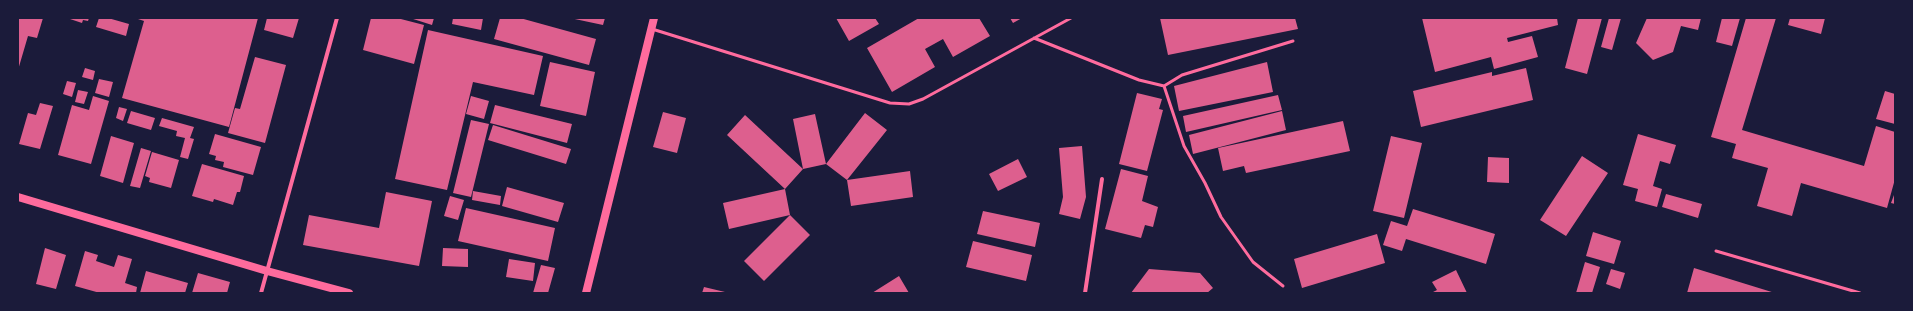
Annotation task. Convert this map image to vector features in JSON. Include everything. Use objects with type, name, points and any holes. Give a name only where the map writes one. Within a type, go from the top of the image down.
[{"type":"main road","points":[[586,293],[654,18]]},
{"type":"main road","points":[[18,197],[267,271],[349,293]]},
{"type":"street","points":[[260,293],[338,18]]},
{"type":"street","points":[[1085,293],[1102,179]]},
{"type":"lane","points":[[652,29],[890,103],[909,104],[923,99],[1071,18]]},
{"type":"lane","points":[[1034,38],[1139,80],[1164,86],[1182,75],[1293,41]]},
{"type":"lane","points":[[1164,86],[1184,146],[1205,183],[1221,217],[1253,262],[1283,286]]},
{"type":"lane","points":[[1716,251],[1860,293]]},
{"type":"building","points":[[18,18],[43,18],[37,38],[28,36],[18,70]]},
{"type":"building","points":[[67,18],[89,18],[88,21],[83,20],[82,23]]},
{"type":"building","points":[[99,18],[108,18],[129,24],[126,36],[96,27]]},
{"type":"building","points":[[135,18],[258,18],[229,127],[122,98],[144,21]]},
{"type":"building","points":[[267,18],[299,18],[293,38],[264,30]]},
{"type":"building","points":[[371,18],[397,18],[424,25],[414,64],[363,50]]},
{"type":"building","points":[[410,18],[434,18],[432,25]]},
{"type":"building","points":[[453,18],[483,18],[481,30],[452,24]]},
{"type":"building","points":[[500,18],[520,18],[596,39],[589,65],[494,39]]},
{"type":"building","points":[[570,18],[605,18],[603,25]]},
{"type":"building","points":[[836,18],[875,18],[879,24],[849,41]]},
{"type":"building","points":[[919,18],[979,18],[990,36],[953,57],[943,39],[925,49],[935,67],[892,92],[867,48]]},
{"type":"building","points":[[1010,18],[1022,18],[1013,23]]},
{"type":"building","points":[[1160,18],[1295,18],[1298,29],[1168,55]]},
{"type":"building","points":[[1422,18],[1557,18],[1558,25],[1507,38],[1508,42],[1532,36],[1538,57],[1494,69],[1491,57],[1435,72]]},
{"type":"building","points":[[1578,18],[1602,18],[1587,74],[1565,68]]},
{"type":"building","points":[[1609,18],[1621,18],[1612,50],[1601,47]]},
{"type":"building","points":[[1647,18],[1701,18],[1698,30],[1681,26],[1673,52],[1653,60],[1636,43]]},
{"type":"building","points":[[1722,18],[1740,18],[1732,46],[1716,42]]},
{"type":"building","points":[[1746,18],[1776,18],[1742,130],[1864,166],[1876,126],[1895,132],[1895,179],[1887,208],[1801,183],[1792,216],[1757,206],[1768,168],[1732,158],[1736,144],[1711,137]]},
{"type":"building","points":[[1790,18],[1825,18],[1821,34],[1788,25]]},
{"type":"building","points":[[428,30],[543,56],[534,95],[473,82],[447,190],[395,179]]},
{"type":"building","points":[[255,57],[286,65],[265,143],[228,133],[235,108],[240,109]]},
{"type":"building","points":[[550,62],[595,72],[586,116],[540,106]]},
{"type":"building","points":[[1267,62],[1273,92],[1179,111],[1174,86]]},
{"type":"building","points":[[85,68],[95,71],[93,80],[82,77]]},
{"type":"building","points":[[1526,68],[1533,100],[1421,127],[1413,91],[1492,72],[1492,76]]},
{"type":"building","points":[[99,79],[113,82],[109,97],[95,93]]},
{"type":"building","points":[[67,81],[76,83],[72,97],[63,94]]},
{"type":"building","points":[[78,90],[88,92],[84,104],[75,102]]},
{"type":"building","points":[[1885,91],[1895,94],[1895,124],[1876,119]]},
{"type":"building","points":[[1137,93],[1162,99],[1159,109],[1163,110],[1147,171],[1119,164]]},
{"type":"building","points":[[1278,95],[1282,110],[1186,132],[1183,116]]},
{"type":"building","points":[[93,96],[109,101],[91,164],[58,155],[72,105],[89,110]]},
{"type":"building","points":[[471,96],[489,101],[484,119],[466,114]]},
{"type":"building","points":[[40,103],[53,106],[40,149],[19,144],[28,113],[36,115]]},
{"type":"building","points":[[495,105],[572,124],[567,143],[490,123]]},
{"type":"building","points":[[119,107],[127,109],[123,121],[116,118]]},
{"type":"building","points":[[131,111],[155,118],[151,130],[127,123]]},
{"type":"building","points":[[1282,111],[1286,130],[1193,154],[1189,135]]},
{"type":"building","points":[[663,112],[686,118],[677,153],[653,147]]},
{"type":"building","points":[[865,113],[887,130],[847,180],[826,164]]},
{"type":"building","points":[[815,114],[826,164],[803,169],[793,119]]},
{"type":"building","points":[[745,115],[803,169],[785,189],[727,135]]},
{"type":"building","points":[[162,118],[194,127],[190,138],[194,139],[188,159],[180,157],[185,138],[176,136],[177,131],[159,126]]},
{"type":"building","points":[[471,120],[489,124],[471,197],[453,193]]},
{"type":"building","points":[[1343,121],[1350,151],[1246,173],[1244,166],[1223,171],[1218,148]]},
{"type":"building","points":[[493,125],[571,149],[566,164],[488,140]]},
{"type":"building","points":[[215,134],[261,147],[253,175],[223,167],[224,162],[215,160],[216,156],[209,154]]},
{"type":"building","points":[[1638,134],[1676,145],[1670,164],[1660,161],[1653,186],[1662,189],[1657,207],[1635,201],[1638,189],[1623,185]]},
{"type":"building","points":[[111,136],[134,143],[123,183],[100,176]]},
{"type":"building","points":[[1391,136],[1422,143],[1404,218],[1373,211]]},
{"type":"building","points":[[1082,146],[1086,197],[1080,219],[1059,214],[1063,197],[1059,148]]},
{"type":"building","points":[[141,148],[151,151],[140,188],[130,186]]},
{"type":"building","points":[[152,152],[179,160],[171,188],[149,182],[150,178],[145,176]]},
{"type":"building","points":[[1582,156],[1608,173],[1566,236],[1540,220]]},
{"type":"building","points":[[1488,157],[1509,158],[1509,183],[1487,182]]},
{"type":"building","points":[[1018,159],[1027,177],[998,191],[989,174]]},
{"type":"building","points":[[202,164],[244,176],[240,192],[237,192],[233,205],[214,199],[213,202],[192,196]]},
{"type":"building","points":[[1121,169],[1148,176],[1142,201],[1158,207],[1153,227],[1145,225],[1141,238],[1105,229]]},
{"type":"building","points":[[910,171],[913,197],[851,206],[847,180]]},
{"type":"building","points":[[507,187],[564,203],[558,222],[502,206]]},
{"type":"building","points":[[785,189],[790,215],[729,229],[723,203]]},
{"type":"building","points":[[473,191],[501,196],[500,205],[472,200]]},
{"type":"building","points":[[386,192],[432,201],[419,266],[303,245],[309,215],[379,228]]},
{"type":"building","points":[[1666,194],[1702,204],[1698,218],[1662,207]]},
{"type":"building","points":[[1895,195],[1895,204],[1891,203]]},
{"type":"building","points":[[450,196],[464,200],[458,220],[444,216]]},
{"type":"building","points":[[466,208],[555,228],[548,261],[458,241]]},
{"type":"building","points":[[1413,209],[1495,234],[1486,264],[1406,239],[1402,251],[1383,245],[1391,221],[1407,226]]},
{"type":"building","points":[[983,211],[1040,223],[1035,247],[977,234]]},
{"type":"building","points":[[790,215],[810,235],[764,281],[744,261]]},
{"type":"building","points":[[1593,232],[1621,241],[1614,264],[1586,256]]},
{"type":"building","points":[[1377,234],[1385,263],[1302,288],[1294,259]]},
{"type":"building","points":[[973,241],[1032,255],[1026,281],[966,267]]},
{"type":"building","points":[[45,248],[66,255],[56,289],[36,284]]},
{"type":"building","points":[[443,248],[468,249],[468,267],[442,266]]},
{"type":"building","points":[[85,251],[98,255],[96,261],[114,267],[118,255],[132,259],[125,283],[137,287],[136,293],[100,293],[75,286]]},
{"type":"building","points":[[509,259],[535,263],[533,281],[506,277]]},
{"type":"building","points":[[1585,262],[1600,267],[1592,293],[1576,293]]},
{"type":"building","points":[[541,265],[555,268],[548,293],[533,293]]},
{"type":"building","points":[[1694,268],[1775,293],[1687,293]]},
{"type":"building","points":[[1149,269],[1200,273],[1213,288],[1207,293],[1131,293]]},
{"type":"building","points":[[1611,269],[1625,273],[1620,289],[1606,284]]},
{"type":"building","points":[[1456,270],[1467,293],[1431,293],[1437,290],[1432,282]]},
{"type":"building","points":[[146,271],[188,283],[185,293],[140,293]]},
{"type":"building","points":[[198,273],[230,282],[227,293],[192,293]]},
{"type":"building","points":[[899,276],[909,293],[872,293]]},
{"type":"building","points":[[704,287],[725,292],[725,293],[702,293]]}]
